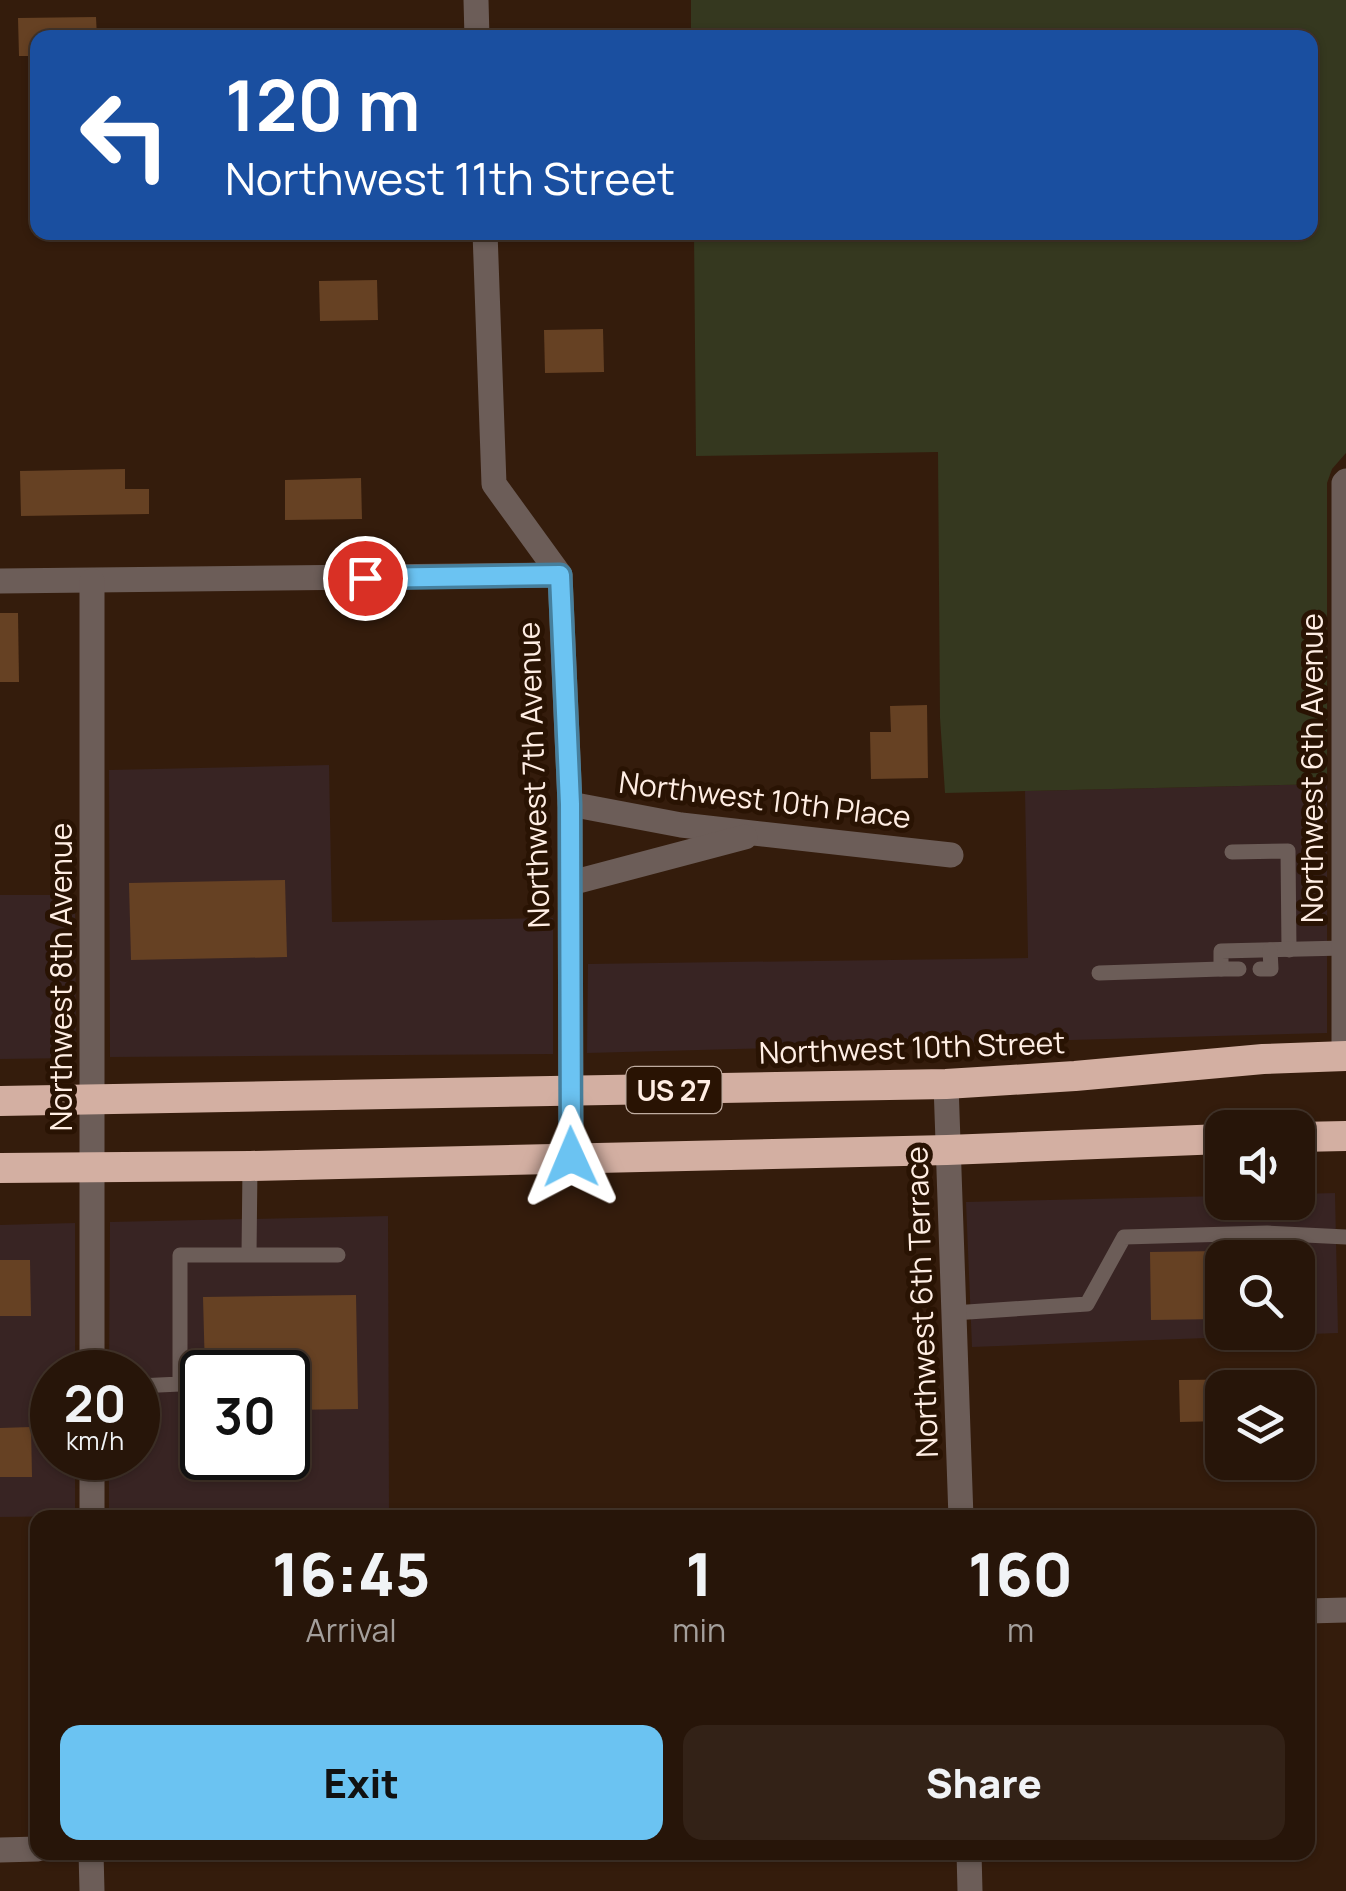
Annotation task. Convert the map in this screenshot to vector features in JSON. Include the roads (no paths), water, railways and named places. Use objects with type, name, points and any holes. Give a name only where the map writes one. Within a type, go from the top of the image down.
[{"type":"highway","name":"Northwest 10th Street","points":[[0,1101],[946,1084],[1345,1056]]},
{"type":"highway","points":[[1315,1137],[1346,1136]]},
{"type":"highway","name":"US 27","points":[[0,1168],[947,1150],[1205,1140]]},
{"type":"street","points":[[476,0],[478,30]]},
{"type":"street","points":[[485,240],[494,484],[560,575]]},
{"type":"street","name":"Northwest 6th Avenue","points":[[1345,1056],[1346,481]]},
{"type":"street","points":[[0,581],[560,575]]},
{"type":"street","name":"Northwest 7th Avenue","points":[[560,575],[570,804],[571,1157]]},
{"type":"street","name":"Northwest 8th Avenue","points":[[92,581],[92,1350]]},
{"type":"street","name":"Northwest 10th Place","points":[[570,804],[682,825],[951,856]]},
{"type":"street","points":[[570,883],[758,833]]},
{"type":"street","name":"Northwest 6th Terrace","points":[[946,1084],[961,1510]]},
{"type":"street","points":[[92,1480],[92,1510]]},
{"type":"street","points":[[1315,1610],[1346,1610]]},
{"type":"street","points":[[0,1850],[30,1849]]},
{"type":"street","points":[[91,1860],[92,1891]]},
{"type":"street","points":[[969,1860],[970,1891]]},
{"type":"lane","points":[[1232,852],[1288,851],[1289,950]]},
{"type":"lane","points":[[1221,970],[1221,951],[1344,948]]},
{"type":"lane","points":[[1260,969],[1271,968],[1270,950]]},
{"type":"lane","points":[[1099,973],[1238,969]]},
{"type":"lane","points":[[249,1254],[250,1166]]},
{"type":"lane","points":[[954,1312],[1087,1304],[1124,1237],[1266,1233],[1346,1237]]},
{"type":"lane","points":[[160,1385],[180,1384],[180,1254],[338,1254]]}]
